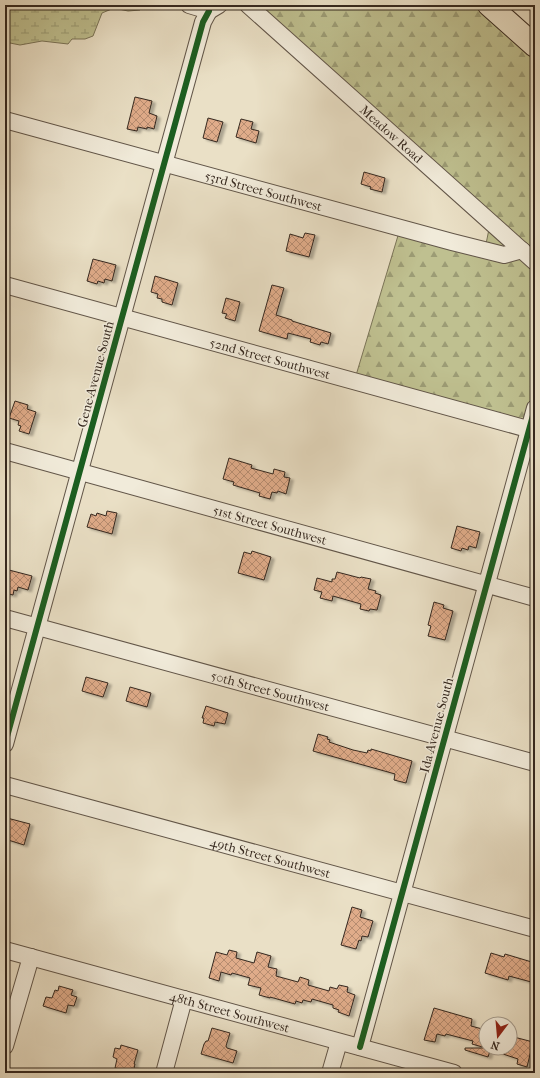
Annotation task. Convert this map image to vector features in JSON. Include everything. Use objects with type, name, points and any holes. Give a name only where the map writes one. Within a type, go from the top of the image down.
[{"type":"highway","points":[[489,5],[535,46]]},
{"type":"street","points":[[189,5],[214,8]]},
{"type":"street","name":"Meadow Road","points":[[248,5],[535,262]]},
{"type":"street","name":"Gene Avenue South","points":[[5,744],[202,22],[214,8]]},
{"type":"street","name":"53rd Street Southwest","points":[[5,120],[496,253],[504,255],[522,250]]},
{"type":"street","name":"52nd Street Southwest","points":[[5,285],[532,431]]},
{"type":"street","name":"Ida Avenue South","points":[[360,1047],[486,584],[532,431],[535,408]]},
{"type":"street","name":"51st Street Southwest","points":[[5,452],[535,598]]},
{"type":"street","name":"50th Street Southwest","points":[[5,618],[535,762]]},
{"type":"street","name":"49th Street Southwest","points":[[5,785],[535,929]]},
{"type":"street","name":"48th Street Southwest","points":[[5,950],[454,1073]]},
{"type":"street","points":[[5,1046],[30,957]]},
{"type":"street","points":[[164,1073],[184,999]]},
{"type":"street","points":[[330,1073],[339,1042]]},
{"type":"green space","points":[[5,5],[142,5],[140,10],[128,11],[114,8],[102,13],[93,36],[85,39],[72,39],[68,44],[42,41],[20,45],[5,42]]},
{"type":"green space","points":[[247,5],[480,5],[535,54],[535,398],[526,429],[354,382],[400,229],[485,249],[491,219]]},
{"type":"building","points":[[135,97],[152,101],[149,113],[157,116],[154,129],[138,127],[137,131],[127,129]]},
{"type":"building","points":[[208,118],[223,122],[217,142],[203,138]]},
{"type":"building","points":[[241,119],[253,122],[251,129],[259,131],[256,143],[236,137]]},
{"type":"building","points":[[364,172],[385,178],[382,192],[370,189],[371,187],[361,184]]},
{"type":"building","points":[[305,233],[315,235],[309,257],[286,251],[290,234],[303,238]]},
{"type":"building","points":[[93,259],[116,265],[112,281],[105,279],[104,283],[98,281],[97,284],[87,281]]},
{"type":"building","points":[[155,276],[178,283],[172,305],[162,302],[162,299],[157,298],[158,294],[151,292]]},
{"type":"building","points":[[272,285],[284,288],[276,315],[331,333],[328,344],[321,342],[320,345],[310,342],[311,339],[288,333],[287,339],[259,331]]},
{"type":"building","points":[[226,298],[240,302],[235,321],[225,318],[227,314],[222,313]]},
{"type":"building","points":[[15,401],[28,405],[27,409],[36,412],[29,434],[19,431],[21,426],[18,425],[19,421],[9,418]]},
{"type":"building","points":[[229,458],[252,465],[251,468],[273,474],[274,469],[285,472],[284,477],[290,478],[286,494],[278,491],[277,493],[272,492],[270,499],[259,496],[260,493],[233,485],[234,482],[223,479]]},
{"type":"building","points":[[107,511],[117,513],[112,534],[87,527],[91,514],[96,516],[97,513],[106,516]]},
{"type":"building","points":[[457,526],[480,532],[476,548],[469,546],[468,550],[462,548],[461,551],[451,548]]},
{"type":"building","points":[[252,551],[271,557],[264,580],[238,573],[244,552],[251,554]]},
{"type":"building","points":[[9,570],[32,576],[28,590],[18,587],[17,591],[14,590],[13,595],[5,593],[5,584]]},
{"type":"building","points":[[337,572],[360,578],[371,579],[368,589],[376,591],[375,593],[381,595],[377,610],[370,609],[369,611],[360,609],[361,604],[333,596],[332,601],[320,598],[322,592],[314,590],[317,578],[332,582],[332,579],[335,579]]},
{"type":"building","points":[[434,602],[444,605],[443,608],[453,611],[445,640],[428,636],[431,626],[428,625]]},
{"type":"building","points":[[86,677],[108,683],[103,697],[82,691]]},
{"type":"building","points":[[130,687],[151,693],[147,707],[126,701]]},
{"type":"building","points":[[206,706],[228,713],[225,724],[215,722],[214,726],[203,723],[204,718],[202,718]]},
{"type":"building","points":[[318,734],[328,737],[327,739],[330,740],[329,742],[353,750],[367,753],[368,750],[371,751],[371,749],[412,761],[406,783],[394,780],[395,774],[313,751]]},
{"type":"building","points":[[7,818],[30,824],[24,845],[5,839],[5,824]]},
{"type":"building","points":[[352,907],[362,910],[360,917],[373,921],[368,937],[362,936],[356,949],[341,945]]},
{"type":"building","points":[[229,950],[237,952],[236,958],[254,963],[257,952],[271,956],[268,967],[277,969],[276,976],[298,982],[300,977],[309,980],[308,985],[329,991],[330,987],[337,989],[339,985],[348,987],[347,992],[355,995],[349,1016],[338,1012],[339,1010],[333,1008],[333,1005],[312,999],[311,1002],[303,1000],[302,1003],[296,1001],[295,1004],[259,995],[261,988],[248,985],[250,978],[232,973],[231,975],[221,972],[219,981],[209,978],[216,952],[227,955]]},
{"type":"building","points":[[491,953],[504,957],[505,954],[535,963],[535,983],[509,976],[508,980],[485,973]]},
{"type":"building","points":[[59,986],[73,990],[71,995],[77,997],[74,1006],[68,1005],[66,1013],[43,1006],[46,997],[52,998],[55,990],[58,991]]},
{"type":"building","points":[[434,1008],[472,1019],[471,1026],[478,1028],[478,1046],[472,1044],[473,1041],[446,1034],[445,1036],[437,1034],[435,1042],[424,1040]]},
{"type":"building","points":[[212,1028],[230,1033],[226,1046],[227,1048],[237,1051],[233,1063],[201,1054],[204,1044],[208,1041]]},
{"type":"building","points":[[518,1038],[533,1042],[527,1067],[517,1064],[518,1059],[509,1056],[518,1056]]},
{"type":"building","points":[[121,1045],[138,1050],[133,1073],[115,1068],[117,1059],[113,1057],[115,1048],[120,1049]]},
{"type":"building","points":[[465,1048],[478,1048],[478,1054],[465,1050]]},
{"type":"cycle path","points":[[5,744],[203,22],[209,11]]},
{"type":"cycle path","points":[[360,1047],[535,408]]}]
